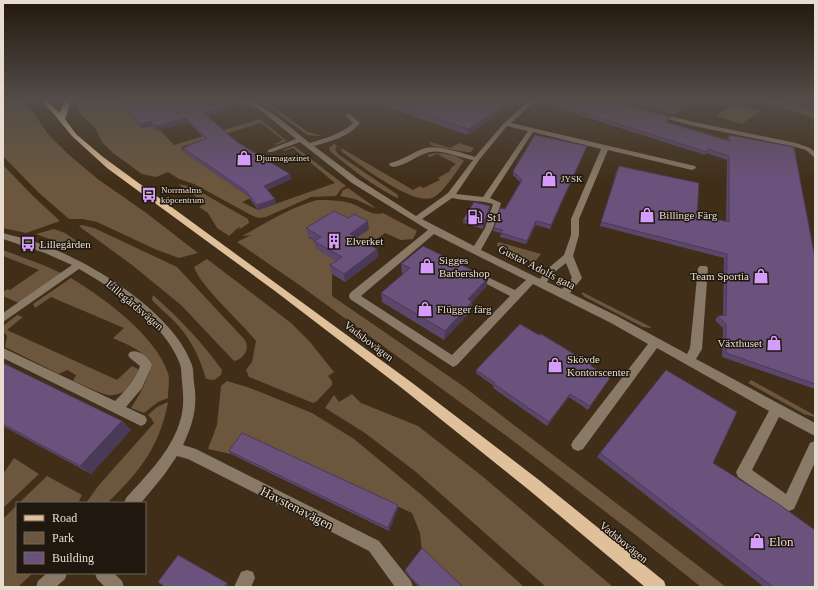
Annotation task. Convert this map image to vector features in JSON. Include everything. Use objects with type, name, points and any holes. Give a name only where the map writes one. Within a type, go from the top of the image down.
[{"type":"main road","name":"Vadsbovägen","points":[[67,128],[117,172],[269,282],[473,436],[658,587]]},
{"type":"street","name":"Gustav Adolfs gata","points":[[287,128],[373,193],[434,230],[538,280],[689,360],[815,430]]},
{"type":"street","points":[[270,151],[341,134],[353,128]]},
{"type":"street","points":[[417,219],[451,195],[477,159],[503,128]]},
{"type":"street","points":[[519,128],[692,168]]},
{"type":"street","points":[[712,128],[794,144],[808,149],[815,156]]},
{"type":"street","points":[[485,199],[531,131]]},
{"type":"street","points":[[434,230],[419,245],[354,296],[454,362],[516,296],[548,273],[568,256],[575,235],[575,220],[605,148]]},
{"type":"street","points":[[393,165],[399,164],[427,149],[477,159]]},
{"type":"street","points":[[451,195],[462,198],[485,199],[497,203],[494,215],[483,241],[476,250]]},
{"type":"street","name":"Lillegårdsvägen","points":[[3,236],[49,251],[101,277],[159,323],[174,340],[186,364],[190,395],[190,406],[188,413],[174,448],[157,475],[132,502]]},
{"type":"street","points":[[564,294],[577,278],[568,256]]},
{"type":"street","points":[[3,318],[79,265]]},
{"type":"street","points":[[689,360],[696,349],[703,268]]},
{"type":"street","points":[[469,271],[516,296]]},
{"type":"street","points":[[578,445],[650,351],[655,342]]},
{"type":"street","points":[[3,353],[141,420]]},
{"type":"street","points":[[116,408],[139,385],[143,375],[146,366],[134,355]]},
{"type":"street","points":[[777,409],[743,472],[789,504],[815,447]]},
{"type":"street","name":"Havstenavägen","points":[[174,448],[191,454],[374,546],[405,587]]},
{"type":"street","points":[[44,587],[58,574]]},
{"type":"street","points":[[104,574],[116,587]]},
{"type":"green space","points":[[3,128],[44,128],[68,154],[99,180],[145,212],[198,253],[179,258],[157,250],[97,222],[83,219],[69,219],[38,192],[3,156]]},
{"type":"green space","points":[[94,128],[154,128],[157,131],[160,130],[174,145],[232,128],[246,128],[181,147],[184,152],[251,198],[242,202],[258,210],[335,183],[293,148],[283,150],[294,146],[346,186],[341,189],[336,196],[311,197],[266,217],[259,218],[194,184],[179,179],[168,172],[156,177],[142,174],[113,153],[102,142]]},
{"type":"green space","points":[[267,128],[270,128],[287,141],[276,145],[275,144],[283,140]]},
{"type":"green space","points":[[297,128],[302,128],[308,132],[323,136],[313,136],[306,134]]},
{"type":"green space","points":[[430,142],[450,148],[459,143],[474,148],[471,152],[466,152],[433,146]]},
{"type":"green space","points":[[334,144],[337,146],[335,150],[339,155],[398,195],[398,197],[397,198],[370,182],[338,158],[330,151],[329,148]]},
{"type":"green space","points":[[341,148],[413,190],[420,186],[423,188],[440,180],[438,178],[450,171],[456,164],[437,154],[430,157],[427,155],[436,153],[446,154],[464,161],[441,192],[432,198],[423,199],[399,190],[372,174],[342,152]]},
{"type":"green space","points":[[3,165],[60,221],[26,233],[3,228]]},
{"type":"green space","points":[[178,184],[192,187],[248,219],[249,223],[237,231],[240,228],[239,227],[229,236],[217,228],[208,213],[199,207],[205,203]]},
{"type":"green space","points":[[348,188],[376,208],[355,199],[340,196],[343,190]]},
{"type":"green space","points":[[317,200],[338,201],[354,204],[374,214],[383,213],[417,231],[413,239],[401,240],[385,233],[333,271],[332,296],[463,386],[726,587],[701,587],[516,443],[298,284],[237,242],[251,235],[242,236],[288,211]],"holes":[[[369,229],[330,257],[322,245],[308,237]]]},
{"type":"green space","points":[[82,225],[94,228],[177,267],[245,340],[247,347],[241,358],[235,361],[233,360],[181,305],[132,265],[79,226]]},
{"type":"green space","points":[[54,229],[65,233],[80,243],[65,245],[36,234]]},
{"type":"green space","points":[[498,242],[541,254],[534,263],[497,246]]},
{"type":"green space","points":[[3,250],[61,273],[19,303],[3,296],[3,292],[7,289],[10,290],[39,270],[3,256]]},
{"type":"green space","points":[[207,259],[291,323],[310,342],[334,372],[328,376],[332,381],[332,385],[317,401],[313,403],[249,377],[246,370],[252,362],[256,341],[213,294],[198,275],[194,267]]},
{"type":"green space","points":[[71,278],[113,307],[152,345],[168,373],[168,398],[158,402],[144,413],[131,408],[143,387],[151,365],[140,352],[113,338],[124,328],[51,297],[35,308],[33,304]]},
{"type":"green space","points":[[582,292],[651,328],[643,327],[585,297]]},
{"type":"green space","points":[[153,295],[181,321],[198,340],[222,370],[221,375],[214,380],[206,379],[197,354],[189,340],[172,319],[152,300]]},
{"type":"green space","points":[[17,315],[23,317],[7,330],[117,380],[132,366],[138,369],[136,379],[129,388],[119,394],[108,395],[73,381],[76,375],[67,370],[59,374],[5,347],[7,336],[4,332],[3,326]]},
{"type":"green space","points":[[751,380],[814,415],[815,417],[804,414],[748,383]]},
{"type":"green space","points":[[227,381],[250,388],[312,413],[354,439],[424,497],[524,587],[460,587],[422,551],[420,533],[412,513],[244,436],[231,454],[208,449],[217,425],[221,386]]},
{"type":"green space","points":[[352,394],[361,403],[418,426],[482,476],[613,587],[546,587],[416,472],[365,433],[325,408],[334,395],[339,402]]},
{"type":"green space","points":[[168,402],[160,432],[154,445],[138,469],[129,481],[108,502],[87,502],[99,485],[154,423],[148,415],[157,407]]},
{"type":"green space","points":[[14,458],[39,474],[3,508],[3,474]]},
{"type":"green space","points":[[47,476],[82,495],[78,502],[20,502]]},
{"type":"green space","points":[[16,506],[16,574],[32,574],[18,587],[3,587],[3,519]]},
{"type":"building","points":[[196,128],[221,128],[237,142],[290,174],[264,186],[275,199],[257,205],[246,191],[183,148],[207,138]]},
{"type":"building","points":[[630,128],[685,128],[730,141],[729,135],[794,147],[815,258],[815,384],[726,353],[726,324],[718,316],[726,315],[727,254],[601,222],[619,166],[699,183],[697,215],[729,222],[729,156],[708,149],[707,152]]},
{"type":"building","points":[[535,135],[587,146],[551,225],[536,221],[527,241],[501,233],[503,230],[494,228],[500,208],[505,209],[522,180],[513,171]]},
{"type":"building","points":[[474,202],[490,206],[483,225],[463,220]]},
{"type":"building","points":[[334,211],[348,218],[354,214],[368,221],[350,234],[377,249],[344,274],[330,265],[342,257],[314,241],[321,237],[306,228]]},
{"type":"building","points":[[423,246],[488,278],[468,299],[472,302],[445,331],[381,293],[410,268],[401,264]]},
{"type":"building","points":[[520,324],[539,335],[541,334],[592,365],[591,366],[610,378],[590,406],[570,394],[549,422],[476,370]]},
{"type":"building","points":[[3,363],[122,421],[80,466],[3,424]]},
{"type":"building","points":[[666,370],[737,412],[713,463],[777,503],[815,530],[815,587],[773,587],[600,453]]},
{"type":"building","points":[[242,433],[398,505],[388,528],[229,451]]},
{"type":"building","points":[[422,548],[463,587],[421,587],[412,579],[405,570]]},
{"type":"building","points":[[178,555],[227,583],[224,587],[165,587],[158,582]]},
{"type":"place","name":"Djurmagazinet","points":[[244,158]]},
{"type":"place","name":"JYSK","points":[[549,179]]},
{"type":"place","name":"Norrmalms köpcentrum","points":[[149,195]]},
{"type":"place","name":"Billinge Färg","points":[[647,215]]},
{"type":"place","name":"St1","points":[[475,217]]},
{"type":"place","name":"Elverket","points":[[334,241]]},
{"type":"place","name":"Lillegården","points":[[28,244]]},
{"type":"place","name":"Sigges Barbershop","points":[[427,266]]},
{"type":"place","name":"Team Sportia","points":[[761,276]]},
{"type":"place","name":"Flügger färg","points":[[425,309]]},
{"type":"place","name":"Växthuset","points":[[774,343]]},
{"type":"place","name":"Skövde Kontorscenter","points":[[555,365]]},
{"type":"place","name":"Elon","points":[[757,541]]}]
